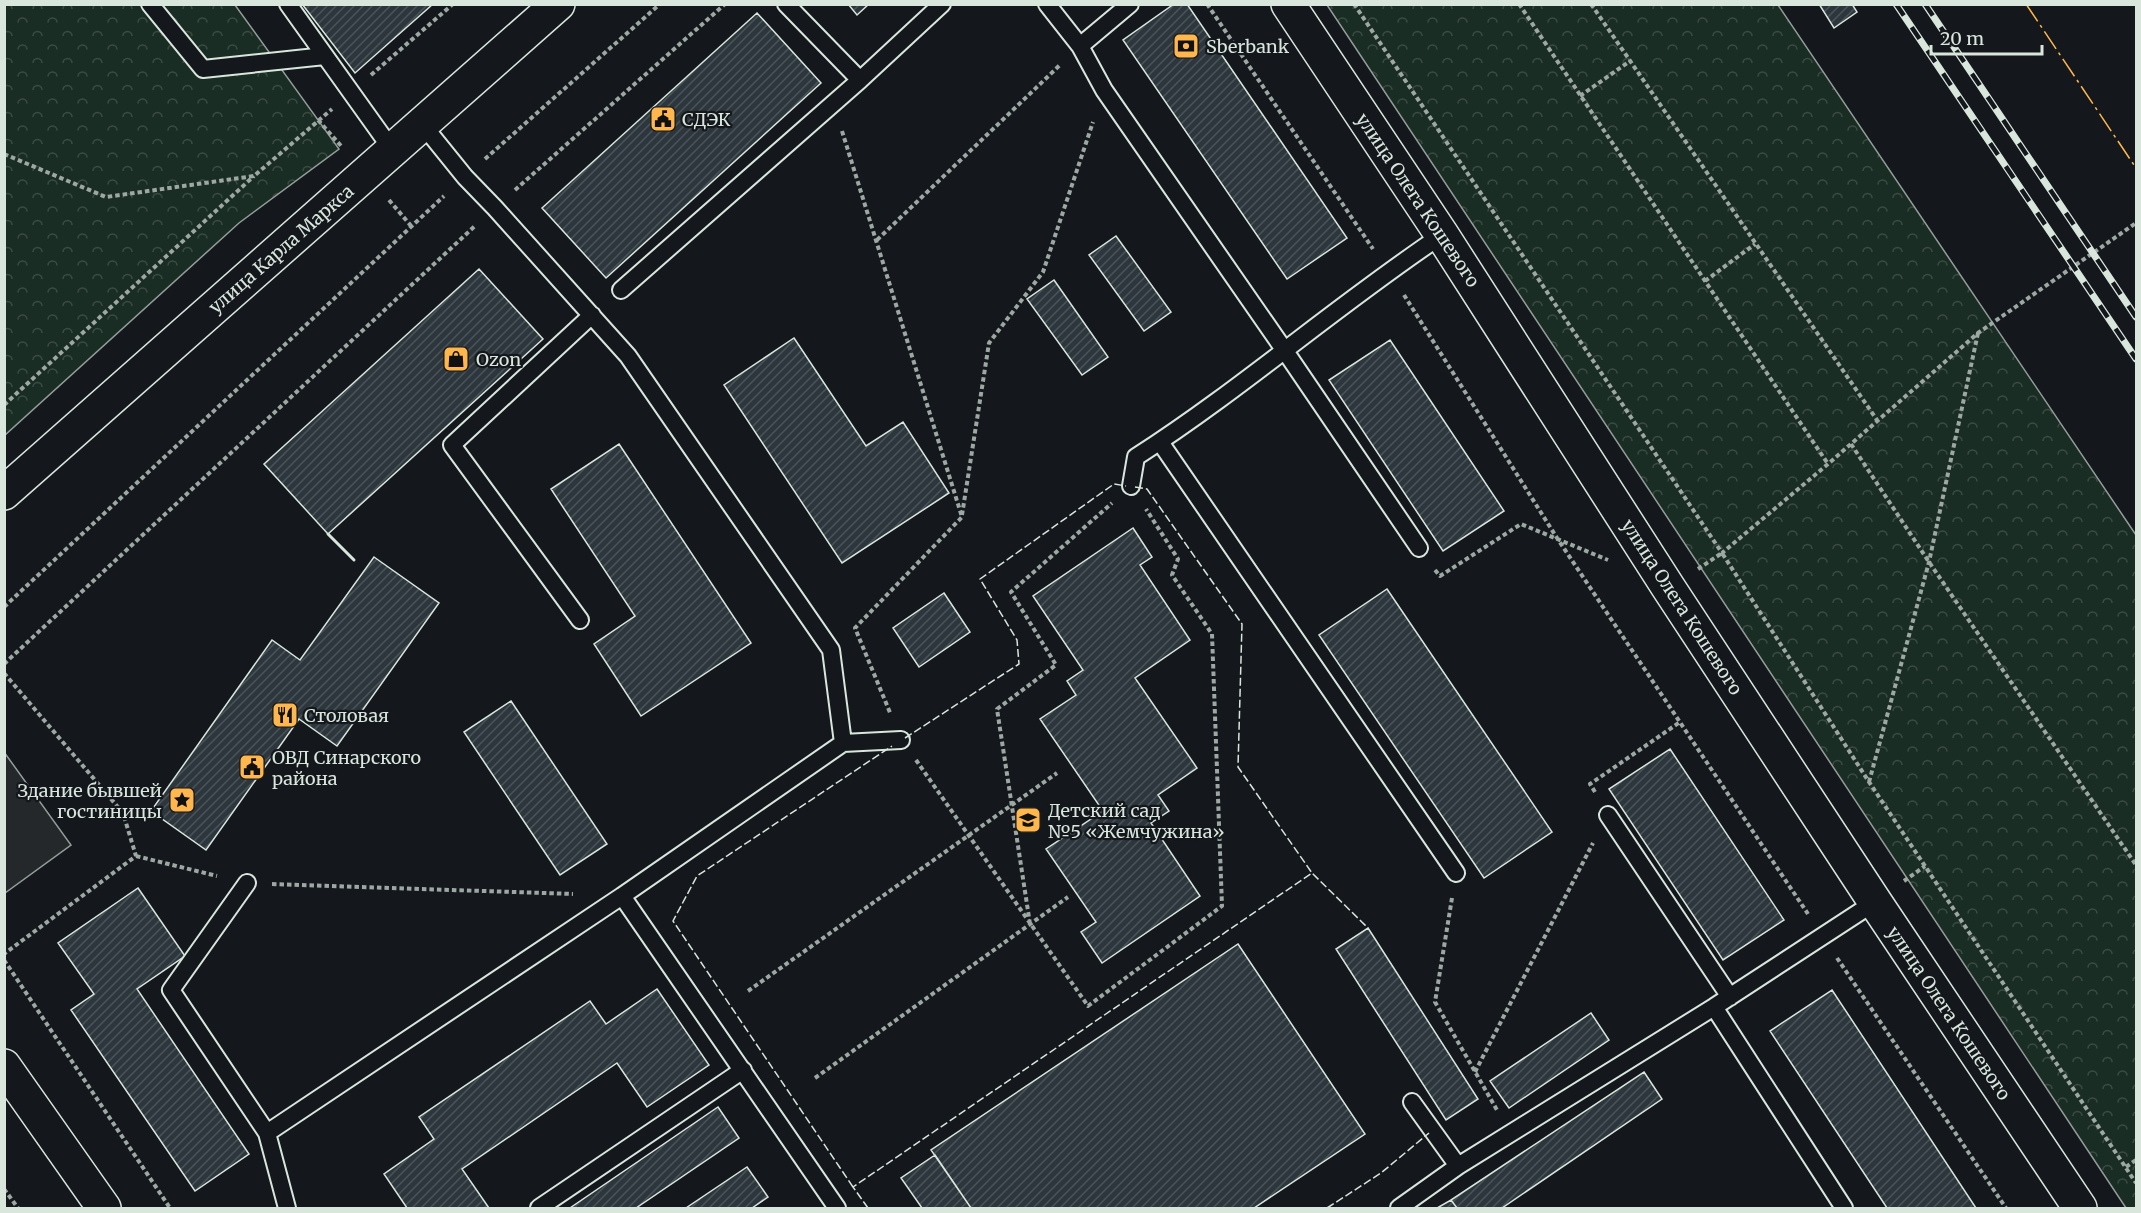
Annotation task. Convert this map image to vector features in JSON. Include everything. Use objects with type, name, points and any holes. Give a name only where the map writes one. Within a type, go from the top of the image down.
[{"type":"street","name":"улица Карла Маркса","points":[[4,493],[558,4]]},
{"type":"street","name":"улица Олега Кошевого","points":[[1288,4],[1442,235],[1668,587],[1875,902],[2080,1209]]},
{"type":"street","points":[[4,1066],[104,1209]]},
{"type":"lane","points":[[150,4],[203,69],[325,56]]},
{"type":"lane","points":[[288,4],[393,151]]},
{"type":"lane","points":[[786,4],[860,80]]},
{"type":"lane","points":[[621,290],[834,104],[942,4]]},
{"type":"lane","points":[[1047,4],[1080,46],[1104,90],[1286,351],[1419,548]]},
{"type":"lane","points":[[1080,46],[1130,4]]},
{"type":"lane","points":[[423,125],[465,177],[495,207],[628,356],[831,650],[843,743]]},
{"type":"lane","points":[[1131,486],[1136,457],[1286,351],[1388,271],[1442,235]]},
{"type":"lane","points":[[580,620],[452,445],[592,315]]},
{"type":"lane","points":[[1160,442],[1456,873]]},
{"type":"lane","points":[[267,1133],[622,896],[843,743],[902,740]]},
{"type":"lane","points":[[1608,815],[1730,997]]},
{"type":"lane","points":[[247,883],[171,990],[267,1133],[287,1209]]},
{"type":"lane","points":[[622,896],[837,1209]]},
{"type":"lane","points":[[1399,1209],[1458,1166],[1730,997],[1875,902]]},
{"type":"lane","points":[[1714,1007],[1844,1209]]},
{"type":"lane","points":[[539,1209],[743,1070]]},
{"type":"lane","points":[[1412,1102],[1458,1166]]},
{"type":"path","points":[[4,405],[254,176],[453,4]]},
{"type":"path","points":[[4,607],[465,177],[660,4]]},
{"type":"path","points":[[4,664],[495,207],[725,4]]},
{"type":"path","points":[[1207,4],[1388,271],[1557,538],[2006,1209]]},
{"type":"path","points":[[1354,4],[1722,553],[1978,333],[2136,223]]},
{"type":"path","points":[[1519,4],[1828,464]]},
{"type":"path","points":[[1591,4],[1876,420]]},
{"type":"path","points":[[878,240],[1080,46]]},
{"type":"path","points":[[1580,96],[1630,61]]},
{"type":"path","points":[[1030,924],[997,709],[1056,665],[1011,592],[1131,486],[1178,558],[1172,575],[1212,634],[1222,906],[1088,1006],[1030,924],[902,740],[855,628],[962,517],[989,343],[1043,272],[1104,90]]},
{"type":"path","points":[[834,104],[962,517]]},
{"type":"path","points":[[4,154],[106,197],[254,176]]},
{"type":"path","points":[[1705,281],[1755,244]]},
{"type":"path","points":[[1869,782],[1929,562],[1978,333]]},
{"type":"path","points":[[1851,444],[2136,865]]},
{"type":"path","points":[[4,673],[123,813],[136,856]]},
{"type":"path","points":[[1475,1072],[1608,815],[1590,784],[1680,722]]},
{"type":"path","points":[[748,991],[1057,773]]},
{"type":"path","points":[[136,856],[247,883],[622,896]]},
{"type":"path","points":[[4,954],[136,856]]},
{"type":"path","points":[[1456,873],[1435,1002],[1510,1134]]},
{"type":"path","points":[[815,1078],[1068,897]]},
{"type":"path","points":[[4,960],[170,1209]]},
{"type":"path","points":[[2126,1167],[2136,1160]]},
{"type":"path","points":[[4,1188],[18,1209]]},
{"type":"green space","points":[[5,5],[235,5],[339,149],[239,223],[5,435]]},
{"type":"green space","points":[[1327,5],[1778,5],[2136,535],[2136,1208],[2126,1208]]},
{"type":"shaded area","points":[[4,752],[71,845],[5,893],[4,893]]},
{"type":"building","points":[[302,4],[433,4],[355,73]]},
{"type":"building","points":[[848,4],[869,4],[857,15]]},
{"type":"building","points":[[1174,4],[1187,4],[1347,238],[1287,279],[1123,40]]},
{"type":"building","points":[[1819,4],[1852,4],[1857,12],[1834,28]]},
{"type":"building","points":[[757,13],[821,83],[606,278],[542,208]]},
{"type":"building","points":[[1116,236],[1171,312],[1144,331],[1089,255]]},
{"type":"building","points":[[479,269],[543,339],[328,534],[264,464]]},
{"type":"building","points":[[1054,280],[1108,357],[1082,375],[1027,299]]},
{"type":"building","points":[[794,338],[866,446],[903,422],[949,493],[842,563],[724,385]]},
{"type":"building","points":[[1390,340],[1504,511],[1443,551],[1329,380]]},
{"type":"building","points":[[619,444],[751,643],[641,716],[594,644],[635,616],[551,489]]},
{"type":"building","points":[[1133,528],[1152,557],[1140,565],[1190,640],[1135,678],[1197,768],[1158,795],[1169,811],[1151,823],[1200,896],[1102,963],[1081,932],[1096,922],[1046,849],[1103,811],[1040,719],[1076,695],[1067,681],[1083,670],[1033,596]]},
{"type":"building","points":[[374,557],[439,603],[337,746],[299,719],[206,850],[151,811],[272,640],[300,660]]},
{"type":"building","points":[[1387,589],[1552,832],[1484,878],[1319,635]]},
{"type":"building","points":[[944,593],[970,632],[919,667],[893,628]]},
{"type":"building","points":[[511,701],[607,844],[560,875],[464,732]]},
{"type":"building","points":[[1670,749],[1784,920],[1723,960],[1609,789]]},
{"type":"building","points":[[138,888],[185,956],[137,989],[249,1154],[195,1191],[71,1010],[94,994],[58,943]]},
{"type":"building","points":[[1368,928],[1478,1099],[1446,1120],[1336,949]]},
{"type":"building","points":[[1238,944],[1365,1134],[1254,1208],[971,1208],[931,1150]]},
{"type":"building","points":[[657,989],[709,1065],[647,1107],[617,1063],[462,1169],[489,1208],[407,1208],[384,1174],[434,1139],[419,1117],[590,1001],[606,1024]]},
{"type":"building","points":[[1832,990],[1976,1208],[1887,1208],[1770,1031]]},
{"type":"building","points":[[1591,1013],[1609,1040],[1509,1108],[1490,1081]]},
{"type":"building","points":[[1644,1072],[1662,1099],[1502,1208],[1457,1208],[1451,1200]]},
{"type":"building","points":[[718,1107],[739,1138],[636,1208],[570,1208]]},
{"type":"building","points":[[935,1155],[971,1208],[922,1208],[901,1178]]},
{"type":"building","points":[[747,1167],[768,1197],[752,1208],[686,1208]]},
{"type":"building","points":[[1451,1200],[1457,1208],[1437,1208]]},
{"type":"railway","points":[[1896,4],[2136,359]]},
{"type":"railway","points":[[1925,4],[2136,317]]},
{"type":"fence","points":[[905,738],[1019,664],[1017,640],[980,579],[1114,484],[1126,486]]},
{"type":"fence","points":[[1135,487],[1147,489],[1242,624],[1238,767],[1312,873]]},
{"type":"fence","points":[[853,1187],[673,921],[697,876],[892,746]]},
{"type":"fence","points":[[868,1208],[853,1187],[1312,873],[1368,928]]},
{"type":"fence","points":[[1327,1208],[1381,1173],[1429,1133]]},
{"type":"wall","points":[[328,534],[354,560]]},
{"type":"power","points":[[2026,4],[2136,168]]},
{"type":"place","name":"Sberbank","points":[[1186,46]]},
{"type":"place","name":"СДЭК","points":[[663,119]]},
{"type":"place","name":"Ozon","points":[[456,359]]},
{"type":"place","name":"Столовая","points":[[285,715]]},
{"type":"place","name":"ОВД Синарского района","points":[[252,767]]},
{"type":"place","name":"Здание бывшей гостиницы","points":[[182,800]]},
{"type":"place","name":"Детский сад №5 «Жемчужина»","points":[[1028,820]]}]
